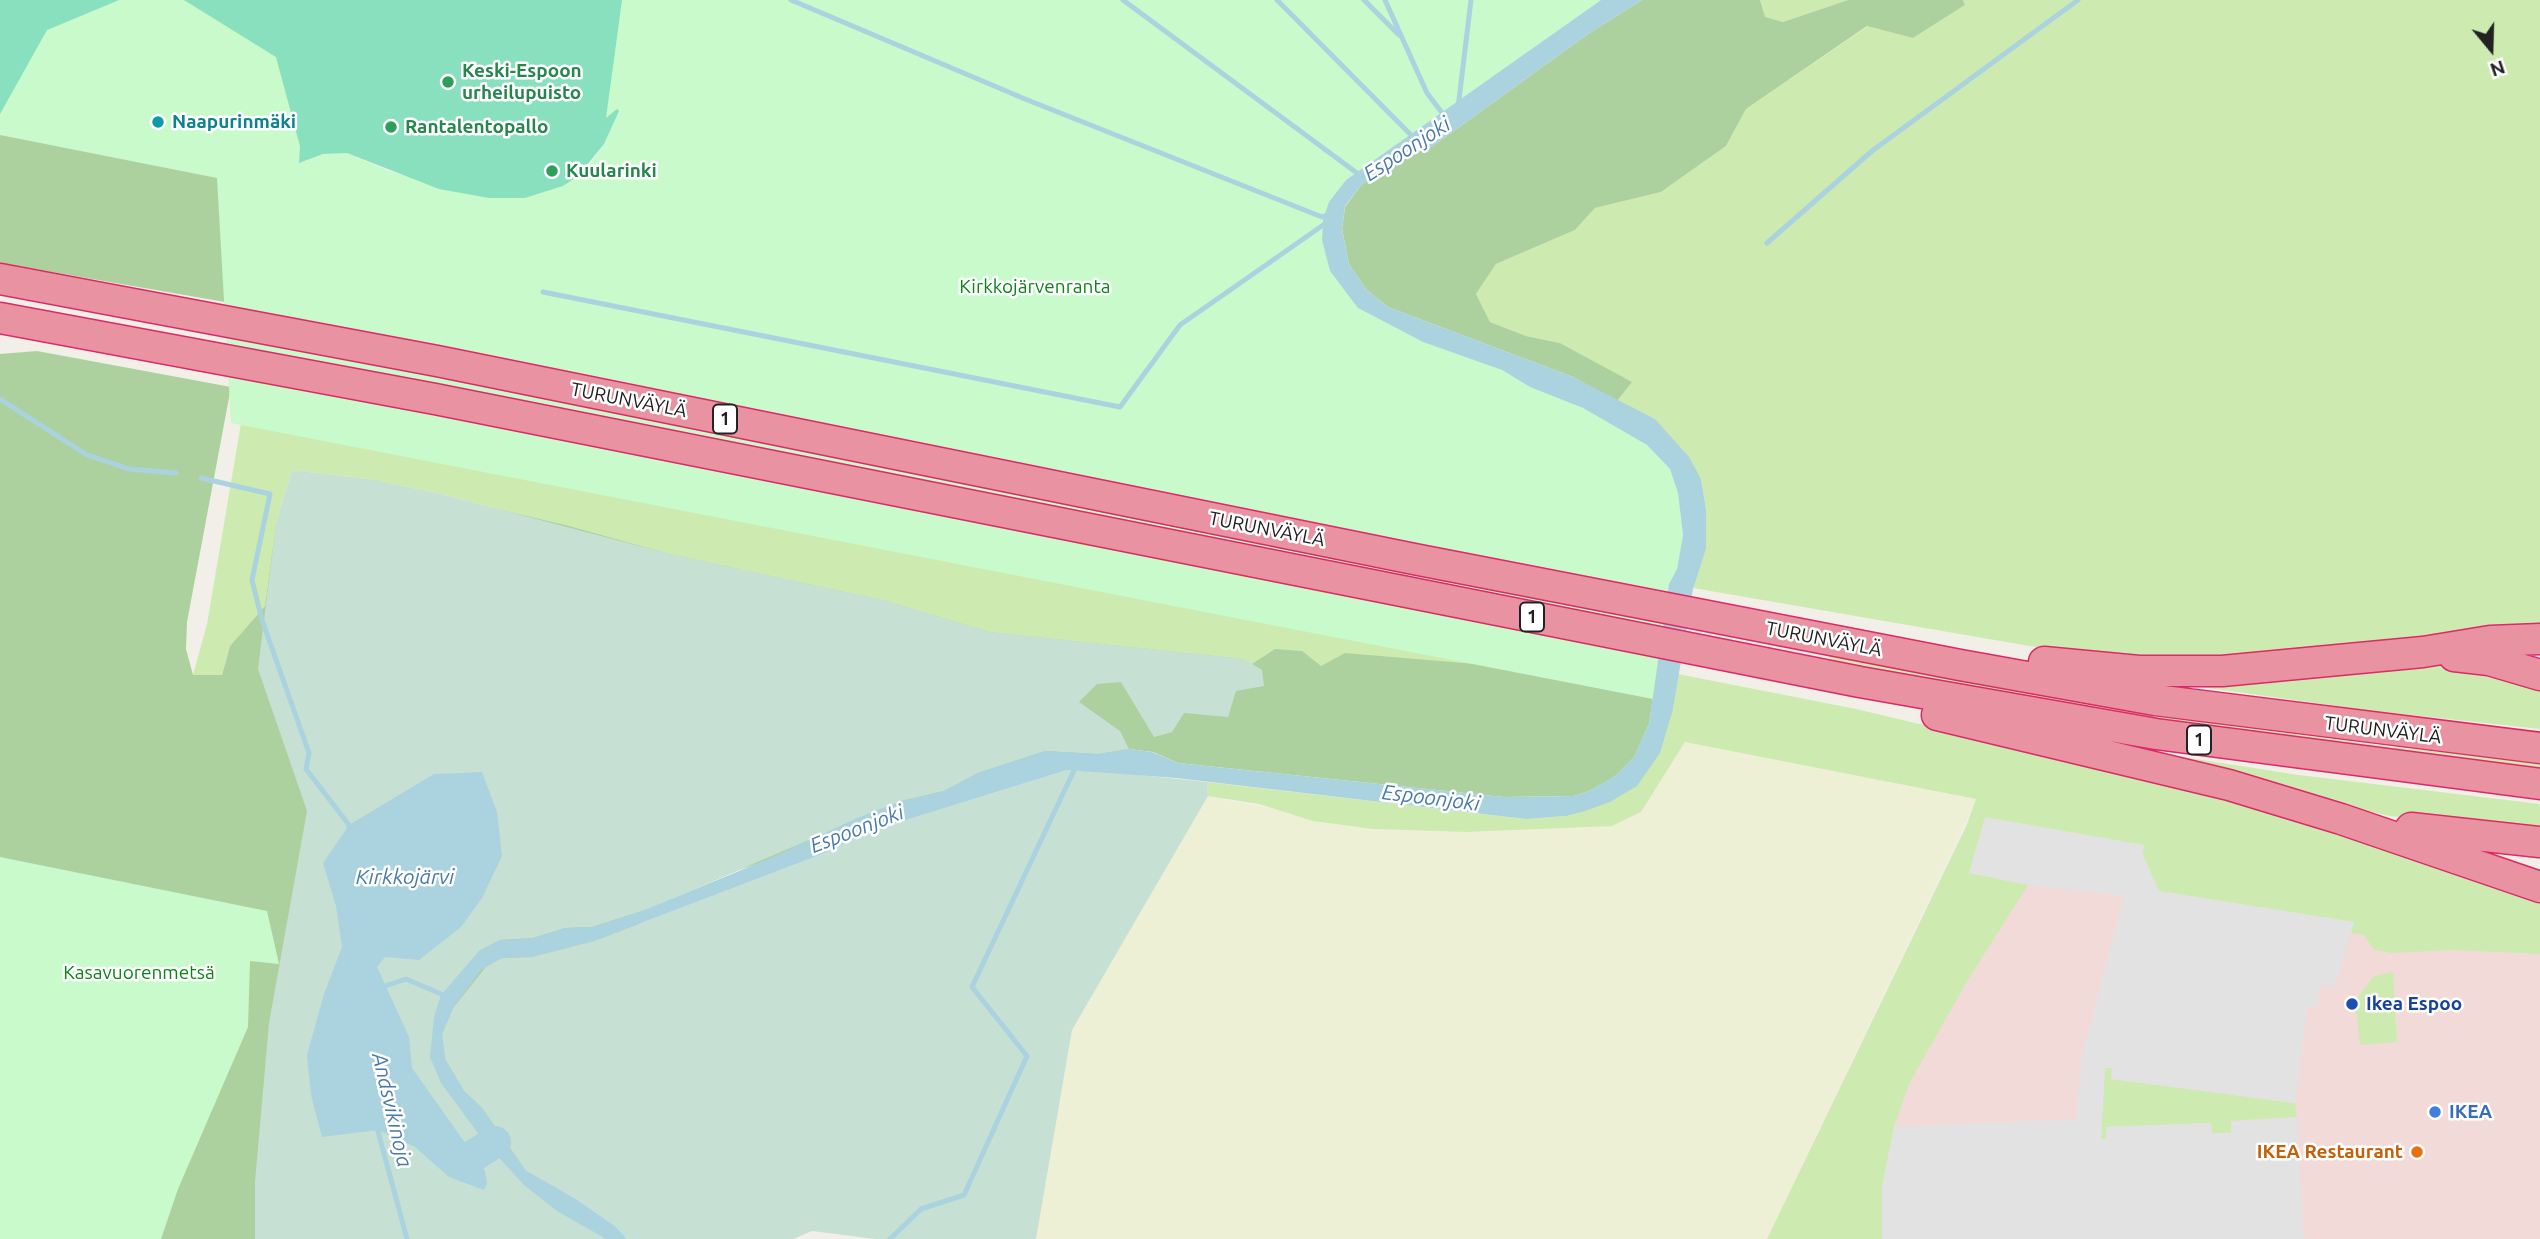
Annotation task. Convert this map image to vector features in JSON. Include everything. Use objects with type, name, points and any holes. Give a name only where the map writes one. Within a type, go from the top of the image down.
[{"type":"highway","name":"TURUNVÄYLÄ","points":[[0,279],[451,364],[1960,665],[2155,700],[2540,748]]},
{"type":"highway","name":"TURUNVÄYLÄ","points":[[0,318],[435,398],[1860,682],[2156,734],[2540,784]]},
{"type":"highway","points":[[1960,665],[2032,661],[2139,671],[2222,671],[2423,652],[2490,641],[2540,639]]},
{"type":"highway","points":[[2423,652],[2489,660],[2540,675]]},
{"type":"highway","points":[[1860,682],[1921,711],[2189,774],[2341,819],[2540,887]]},
{"type":"highway","points":[[2341,819],[2540,842]]},
{"type":"shaded area","points":[[1986,785],[2540,937],[2540,1239],[1767,1239]]},
{"type":"shaded area","points":[[1985,817],[2144,845],[2142,853],[2159,891],[2354,922],[2335,986],[2320,985],[2318,1007],[2307,1007],[2295,1103],[2111,1079],[2112,1068],[2105,1068],[2101,1139],[2106,1139],[2106,1127],[2211,1123],[2212,1133],[2231,1133],[2231,1121],[2297,1117],[2304,1239],[1882,1239],[1882,1187],[1894,1127],[2076,1119],[2082,1055],[2124,896],[2028,885],[1969,873]]},
{"type":"green space","points":[[0,0],[119,0],[47,30],[0,114]]},
{"type":"green space","points":[[119,0],[184,0],[276,57],[300,146],[248,306],[0,263],[0,110],[47,30]]},
{"type":"green space","name":"Kirkkojärvenranta","points":[[119,0],[184,0],[276,57],[300,146],[300,163],[324,154],[347,153],[392,172],[489,198],[525,198],[563,186],[589,165],[604,144],[619,111],[606,118],[587,0],[1601,0],[1346,180],[1323,220],[1322,240],[1358,308],[1423,342],[1502,370],[1530,387],[1583,408],[1647,445],[1670,469],[1678,493],[1683,535],[1677,569],[1669,585],[1653,699],[231,423],[217,178],[0,135],[0,110],[11,66],[47,30]]},
{"type":"green space","name":"Keski-Espoon urheilupuisto","points":[[184,0],[622,0],[606,118],[617,109],[619,111],[604,144],[578,176],[563,186],[525,198],[489,198],[439,189],[347,153],[323,154],[299,163],[300,146],[276,57]]},
{"type":"green space","points":[[1642,0],[1760,0],[1765,17],[1783,22],[1848,0],[1963,0],[1965,5],[1913,38],[1867,26],[1746,109],[1726,146],[1661,192],[1595,208],[1575,230],[1496,264],[1476,294],[1490,322],[1526,336],[1560,343],[1632,382],[1617,401],[1573,377],[1388,307],[1366,289],[1349,264],[1342,229],[1345,207],[1361,185],[1391,163],[1433,146],[1588,34]]},
{"type":"green space","points":[[1760,0],[1848,0],[1783,22],[1765,18]]},
{"type":"green space","points":[[1963,0],[2540,0],[2540,627],[2186,659],[2070,653],[1693,588],[1706,549],[1706,509],[1701,479],[1655,419],[1617,401],[1631,382],[1560,343],[1526,336],[1490,322],[1476,294],[1496,264],[1575,230],[1595,208],[1661,192],[1726,146],[1746,109],[1868,26],[1913,38],[1965,5]]},
{"type":"green space","name":"Kasavuorenmetsä","points":[[37,351],[231,387],[187,622],[186,649],[193,675],[222,675],[230,646],[265,606],[276,523],[375,480],[569,526],[666,553],[886,601],[990,632],[1244,659],[1252,664],[1275,649],[1302,651],[1321,666],[1345,653],[1570,672],[1654,691],[1649,724],[1634,757],[1614,777],[1574,796],[1504,797],[1178,763],[1153,752],[1129,749],[741,869],[642,911],[557,1211],[606,1239],[0,1239],[0,354]]},
{"type":"green space","points":[[246,394],[1655,670],[1321,666],[1262,670],[1244,659],[990,632],[886,601],[666,553],[441,494],[375,480],[292,470],[276,523],[265,606],[230,646],[222,675],[193,675],[207,624]]},
{"type":"green space","points":[[292,470],[375,480],[441,494],[666,553],[886,601],[990,632],[1244,659],[1262,670],[1264,686],[1236,691],[1228,717],[1184,713],[1172,732],[1154,737],[1121,682],[1097,684],[1079,702],[1120,731],[1129,749],[1098,754],[1045,751],[978,773],[944,791],[901,801],[642,911],[592,927],[565,928],[533,938],[500,940],[479,951],[430,1057],[557,1211],[606,1239],[255,1239],[255,1182],[269,1023],[307,811],[258,669],[276,523]]},
{"type":"green space","points":[[1819,651],[2171,717],[2390,747],[2540,762],[2540,774],[2169,725],[1841,665]]},
{"type":"green space","points":[[2434,665],[2481,670],[2540,684],[2540,729],[2365,710],[2187,685],[2389,666]]},
{"type":"green space","points":[[1678,674],[1856,709],[2229,797],[2405,852],[2540,903],[2540,954],[2452,950],[2392,953],[2374,950],[2364,935],[2351,933],[2353,922],[2158,891],[2142,853],[2144,846],[1970,873],[2028,885],[1969,978],[1909,1084],[1894,1127],[1882,1187],[1882,1239],[1767,1239],[1966,827],[1976,799],[1685,742],[1641,812],[1612,826],[1466,832],[1373,829],[1313,821],[1259,804],[1208,796],[1207,782],[1526,819],[1566,816],[1673,709]]},
{"type":"green space","points":[[1685,742],[1977,799],[1767,1239],[1036,1239],[1072,1030],[1208,796],[1374,829],[1466,832],[1612,826],[1641,812]]},
{"type":"green space","points":[[2144,751],[2299,775],[2540,804],[2540,831],[2390,816],[2332,803]]},
{"type":"green space","points":[[1067,770],[1207,782],[1208,796],[1072,1030],[1036,1239],[875,1239],[812,1231],[793,1239],[627,1239],[615,1226],[576,1199],[526,1171],[482,1108],[464,1091],[445,1059],[442,1034],[453,1008],[489,963],[502,958],[531,957],[594,941],[825,853],[871,831]]},
{"type":"green space","name":"Kasavuorenmetsä","points":[[0,857],[267,911],[279,964],[250,961],[248,1027],[178,1189],[161,1239],[0,1239]]},
{"type":"green space","points":[[2393,972],[2397,1042],[2360,1045],[2356,1009],[2359,995],[2374,976]]},
{"type":"green space","points":[[2105,1067],[2112,1068],[2112,1079],[2295,1103],[2297,1117],[2232,1121],[2232,1133],[2211,1133],[2210,1123],[2107,1127],[2106,1139],[2101,1139]]},
{"type":"water","name":"Espoonjoki","points":[[1601,0],[1642,0],[1588,34],[1433,146],[1391,163],[1361,185],[1345,206],[1342,229],[1349,264],[1366,289],[1388,307],[1573,377],[1655,419],[1689,457],[1701,479],[1706,509],[1706,549],[1693,589],[1673,709],[1660,753],[1637,786],[1610,802],[1585,811],[1566,816],[1526,819],[1176,778],[1067,770],[871,831],[825,853],[594,941],[531,957],[502,958],[481,970],[453,1008],[442,1034],[445,1059],[464,1091],[482,1108],[526,1171],[576,1199],[615,1226],[627,1239],[606,1239],[557,1211],[524,1185],[483,1140],[441,1083],[430,1057],[434,1017],[441,995],[479,951],[500,940],[533,938],[565,928],[592,927],[642,911],[773,857],[855,819],[901,801],[944,791],[978,773],[1045,751],[1098,754],[1129,749],[1152,752],[1178,763],[1504,797],[1574,796],[1614,777],[1634,757],[1649,724],[1669,584],[1677,569],[1683,535],[1678,493],[1670,469],[1647,445],[1583,408],[1530,387],[1502,370],[1423,342],[1358,308],[1330,271],[1322,240],[1323,220],[1329,202],[1346,180]]},
{"type":"water","name":"Kirkkojärvi","points":[[482,772],[497,812],[502,856],[482,898],[461,927],[419,960],[385,957],[377,967],[409,1037],[412,1068],[485,1171],[487,1183],[484,1190],[449,1177],[415,1147],[378,1130],[322,1137],[311,1095],[307,1055],[324,994],[342,947],[336,906],[323,863],[349,825],[434,774]]},
{"type":"waterway","points":[[791,0],[1025,99],[1322,217],[1329,214]]},
{"type":"waterway","name":"Espoonjoki","points":[[1123,0],[1361,176]]},
{"type":"waterway","name":"Espoonjoki","points":[[1277,0],[1415,139]]},
{"type":"waterway","points":[[1364,0],[1399,35]]},
{"type":"waterway","name":"Espoonjoki","points":[[1385,0],[1427,93],[1446,118]]},
{"type":"waterway","points":[[1458,108],[1471,0]]},
{"type":"waterway","points":[[1767,243],[1872,151],[2078,0]]},
{"type":"waterway","points":[[543,292],[1120,407],[1180,325],[1329,221]]},
{"type":"waterway","points":[[0,399],[87,455],[129,469],[176,473]]},
{"type":"waterway","points":[[201,478],[270,494],[252,580],[262,620],[309,753],[306,769],[349,825],[349,831]]},
{"type":"waterway","points":[[890,1239],[921,1209],[964,1195],[1027,1056],[972,987],[1076,766]]},
{"type":"waterway","name":"Andsvikinoja","points":[[382,987],[406,979],[448,997]]},
{"type":"waterway","name":"Andsvikinoja","points":[[376,1124],[407,1239]]},
{"type":"waterway","points":[[473,1156],[495,1142]]},
{"type":"place","name":"Keski-Espoon urheilupuisto","points":[[448,82]]},
{"type":"place","name":"Naapurinmäki","points":[[158,122]]},
{"type":"place","name":"Rantalentopallo","points":[[391,127]]},
{"type":"place","name":"Kuularinki","points":[[552,171]]},
{"type":"place","name":"Ikea Espoo","points":[[2352,1004]]},
{"type":"place","name":"IKEA","points":[[2435,1112]]},
{"type":"place","name":"IKEA Restaurant","points":[[2417,1152]]}]
